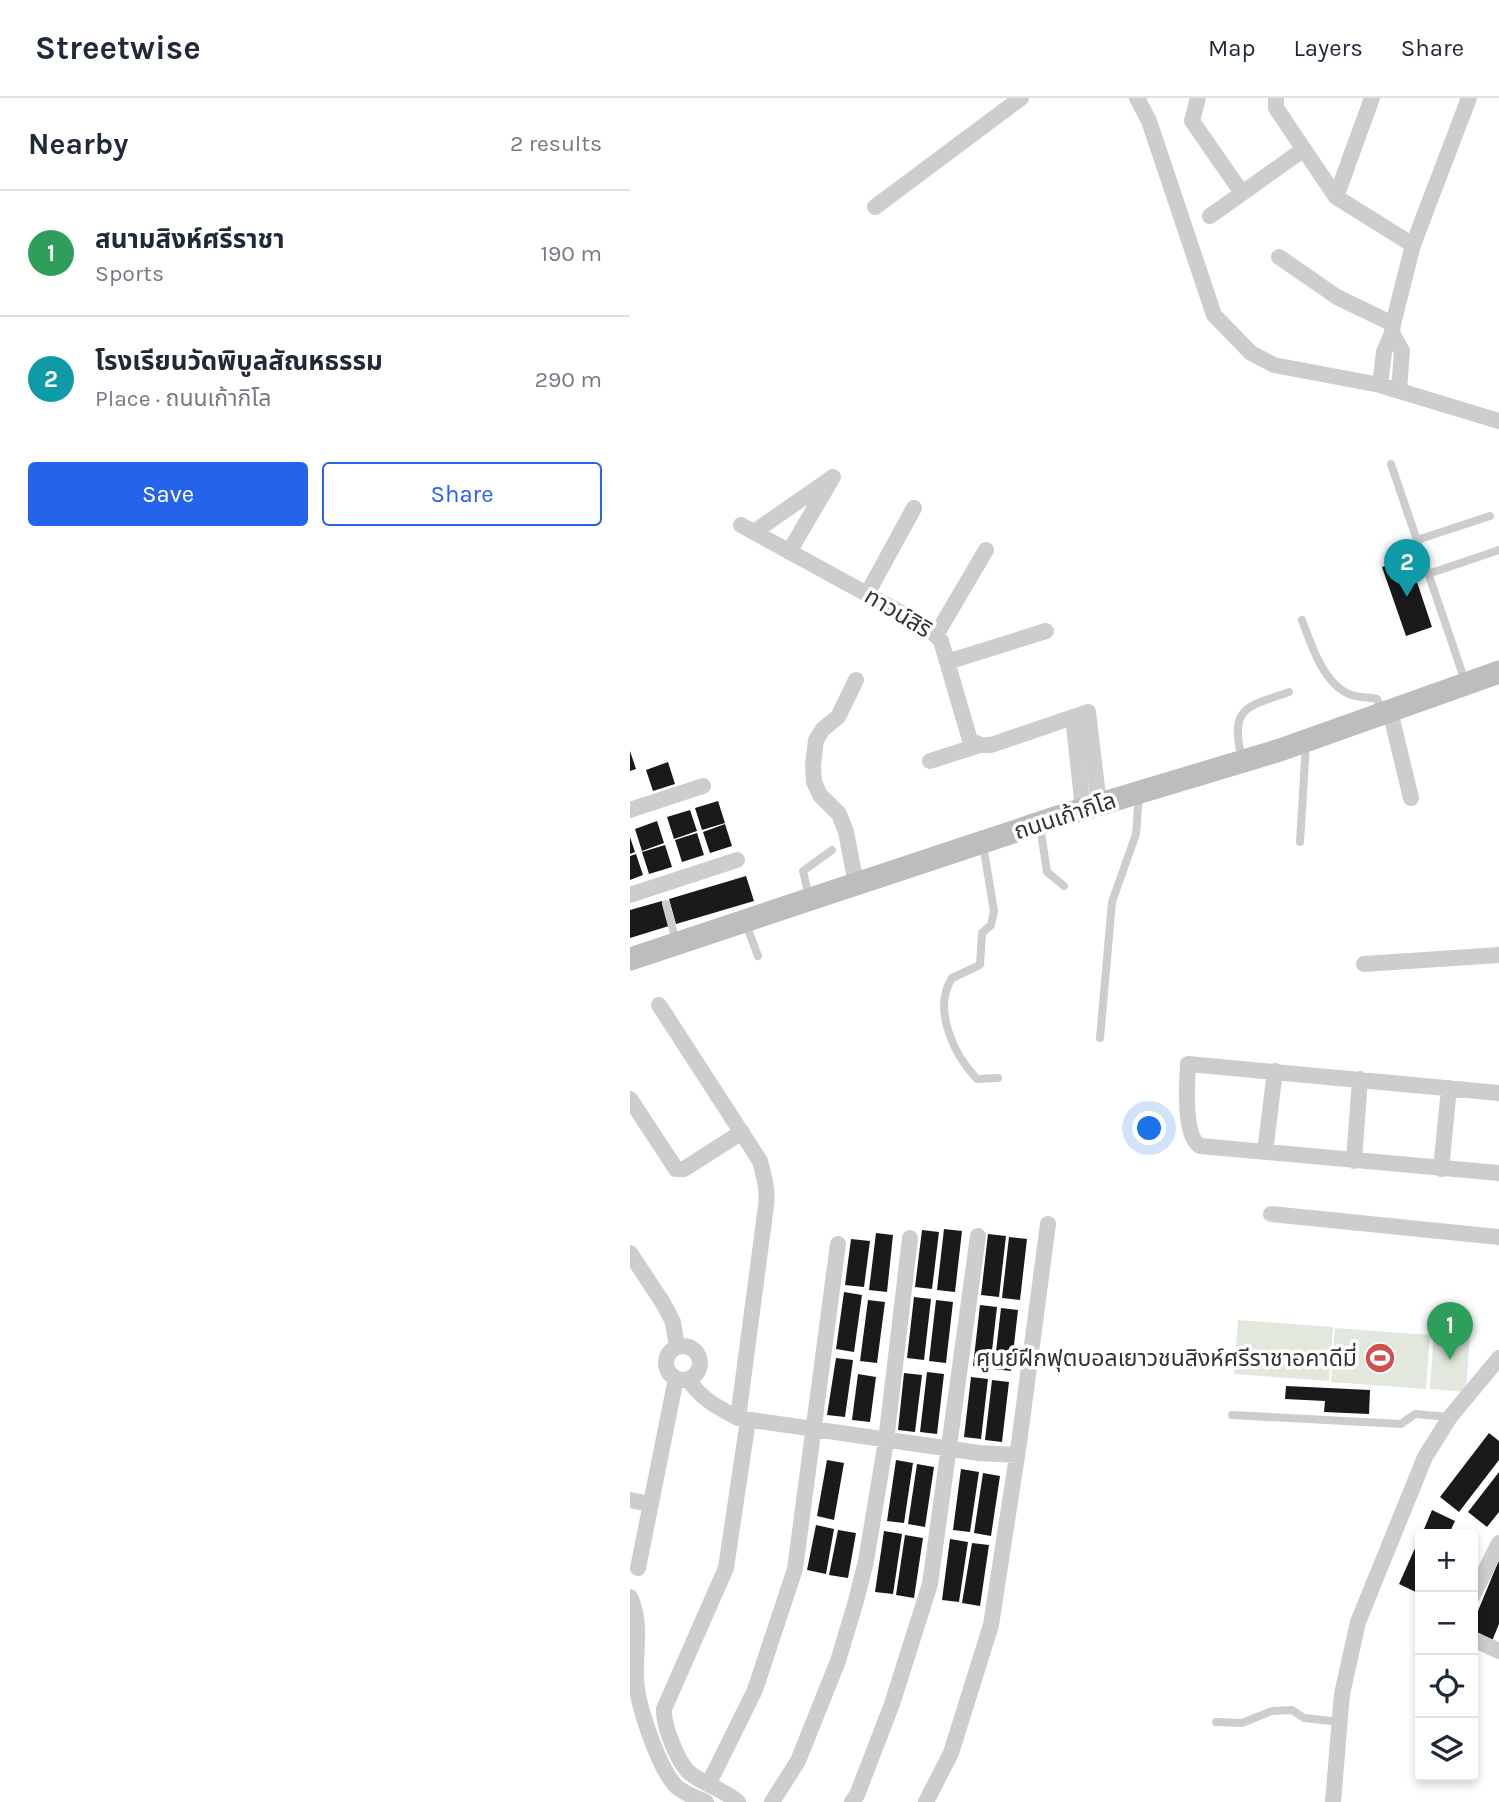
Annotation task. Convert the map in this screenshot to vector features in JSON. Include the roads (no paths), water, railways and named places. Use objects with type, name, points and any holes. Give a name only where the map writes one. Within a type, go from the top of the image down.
[{"type":"main road","name":"ถนนเก้ากิโล","points":[[630,959],[1040,823],[1306,741],[1499,672]]},
{"type":"street","points":[[1198,98],[1192,121],[1242,193]]},
{"type":"street","points":[[1276,98],[1276,108],[1336,197],[1413,246]]},
{"type":"street","points":[[1336,197],[1372,98]]},
{"type":"street","points":[[1380,385],[1384,352],[1393,328],[1413,246],[1469,98]]},
{"type":"street","points":[[875,207],[1017,99]]},
{"type":"street","points":[[1138,99],[1149,121],[1214,315],[1251,353],[1273,365],[1380,385],[1499,421]]},
{"type":"street","points":[[1210,216],[1304,149]]},
{"type":"street","points":[[1279,257],[1337,297],[1393,328],[1402,351],[1399,391]]},
{"type":"street","name":"ทาวน์สิริ","points":[[789,552],[834,477],[748,529],[789,552],[929,628],[942,641],[970,740],[980,745]]},
{"type":"street","points":[[867,594],[914,508]]},
{"type":"street","points":[[936,635],[986,550]]},
{"type":"street","points":[[947,662],[1046,631]]},
{"type":"street","points":[[856,680],[838,717],[823,729],[816,740],[813,765],[814,782],[820,794],[839,814],[846,832],[856,884]]},
{"type":"street","points":[[1387,712],[1411,798]]},
{"type":"street","points":[[930,761],[980,745],[991,745],[1081,715],[1091,807]]},
{"type":"street","points":[[630,810],[703,786]]},
{"type":"street","points":[[630,895],[737,860]]},
{"type":"street","points":[[1364,964],[1499,955]]},
{"type":"street","points":[[659,1005],[760,1161],[767,1193],[726,1568],[664,1709],[663,1717],[675,1751],[689,1773],[723,1790],[738,1802]]},
{"type":"street","points":[[1499,1093],[1188,1064],[1188,1102],[1191,1135],[1195,1143],[1213,1148],[1499,1173]]},
{"type":"street","points":[[1265,1152],[1275,1071]]},
{"type":"street","points":[[1354,1161],[1360,1079]]},
{"type":"street","points":[[1441,1169],[1449,1088]]},
{"type":"street","points":[[631,1102],[676,1170],[684,1168],[741,1132]]},
{"type":"street","points":[[1271,1214],[1499,1237]]},
{"type":"street","points":[[926,1802],[951,1752],[990,1625],[1017,1455],[1048,1224]]},
{"type":"street","points":[[852,1802],[858,1795],[892,1704],[930,1584],[978,1236]]},
{"type":"street","points":[[772,1802],[797,1761],[838,1661],[866,1561],[886,1441],[910,1238]]},
{"type":"street","points":[[709,1783],[755,1690],[795,1569],[838,1244]]},
{"type":"street","points":[[630,1253],[637,1277],[673,1322],[677,1347]]},
{"type":"street","points":[[638,1568],[650,1504],[682,1378],[699,1368],[697,1353],[691,1348],[677,1347],[670,1351],[666,1365],[669,1372],[682,1378],[711,1404],[743,1419],[886,1441],[1017,1455]]},
{"type":"street","points":[[1333,1802],[1342,1694],[1358,1622],[1425,1457],[1450,1416],[1499,1358]]},
{"type":"street","points":[[630,1500],[650,1504]]},
{"type":"street","points":[[1474,1592],[1499,1543]]},
{"type":"street","points":[[630,1597],[636,1608],[638,1652],[635,1679],[639,1701],[658,1758],[670,1779],[680,1789],[706,1802]]},
{"type":"street","points":[[1478,1641],[1499,1651]]},
{"type":"lane","points":[[1391,464],[1466,684]]},
{"type":"lane","points":[[1417,540],[1490,516]]},
{"type":"lane","points":[[1428,574],[1499,550]]},
{"type":"lane","points":[[1302,620],[1312,648],[1330,678],[1347,693],[1377,699],[1387,712]]},
{"type":"lane","points":[[1242,761],[1236,727],[1242,713],[1250,705],[1289,692]]},
{"type":"lane","points":[[1300,842],[1306,741]]},
{"type":"lane","points":[[1100,1038],[1112,902],[1136,834],[1139,792]]},
{"type":"lane","points":[[1040,823],[1047,872],[1064,886]]},
{"type":"lane","points":[[982,842],[994,911],[991,925],[982,933],[981,965],[953,978],[948,985],[944,1010],[957,1053],[966,1067],[977,1079],[998,1078]]},
{"type":"lane","points":[[810,900],[803,871],[832,850]]},
{"type":"lane","points":[[666,904],[677,944]]},
{"type":"lane","points":[[744,922],[758,956]]},
{"type":"lane","points":[[1232,1415],[1401,1424],[1415,1413],[1450,1416]]},
{"type":"lane","points":[[1216,1722],[1242,1723],[1272,1711],[1292,1710],[1304,1718],[1340,1723]]},
{"type":"place","name":"โรงเรียนวัดพิบูลสัณหธรรม","points":[[1407,597]]},
{"type":"place","name":"ศูนย์ฝีกฟุตบอลเยาวชนสิงห์ศรีราชาอคาดีมี่","points":[[1380,1358]]},
{"type":"place","name":"สนามสิงห์ศรีราชา","points":[[1450,1360]]}]
